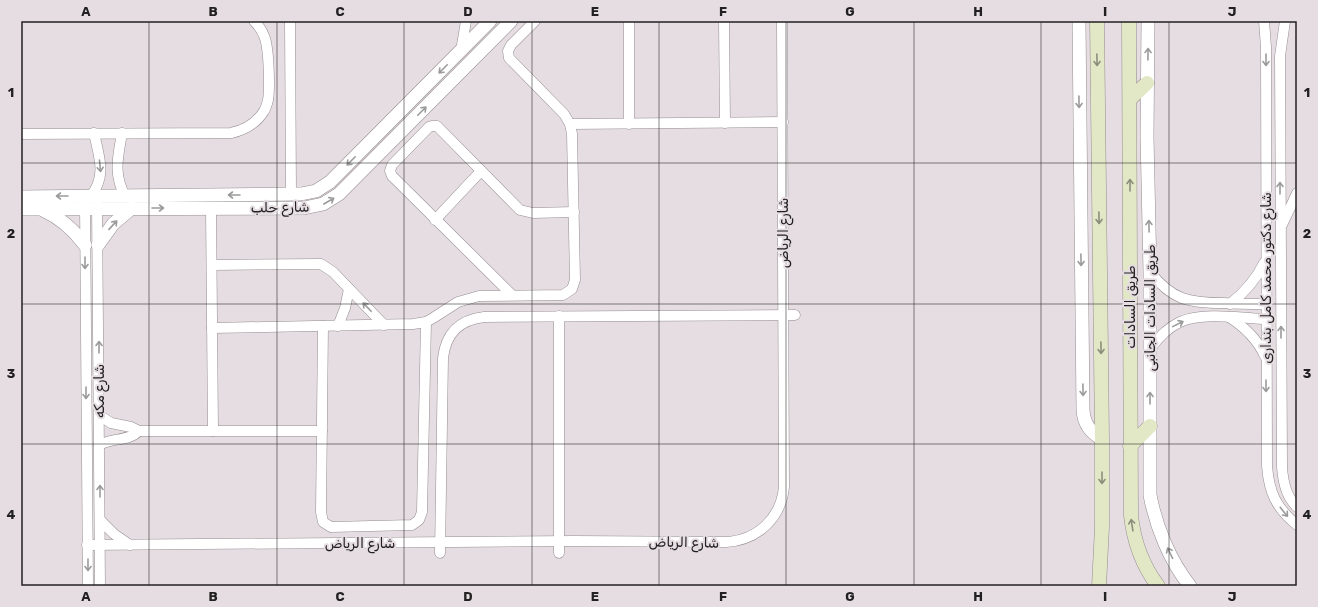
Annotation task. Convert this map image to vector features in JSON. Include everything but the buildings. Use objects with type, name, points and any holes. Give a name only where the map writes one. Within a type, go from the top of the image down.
[{"type":"main road","name":"طريق السادات","points":[[1097,21],[1102,439],[1102,527],[1099,586]]},
{"type":"main road","name":"طريق السادات","points":[[1130,21],[1130,506],[1136,545],[1143,563],[1158,586]]},
{"type":"main road","points":[[1130,100],[1147,83]]},
{"type":"main road","points":[[1130,446],[1150,426]]},
{"type":"street","points":[[21,134],[232,132],[251,126],[259,119],[268,101],[268,48],[265,36],[254,21]]},
{"type":"street","points":[[290,21],[291,194]]},
{"type":"street","points":[[461,51],[466,21]]},
{"type":"street","name":"شارع حلب","points":[[21,209],[42,209],[125,196],[309,194],[330,182],[490,21]]},
{"type":"street","name":"شارع حلب","points":[[21,197],[91,201],[132,208],[314,207],[332,200],[339,194],[511,21]]},
{"type":"street","points":[[212,328],[413,324],[426,322],[458,302],[469,298],[479,296],[563,295],[572,290],[575,280],[572,134],[570,124],[564,114],[509,58],[508,51],[511,45],[535,21]]},
{"type":"street","points":[[629,21],[629,124]]},
{"type":"street","points":[[724,21],[725,123]]},
{"type":"street","name":"شارع الرياض","points":[[87,545],[574,541],[735,542],[752,535],[771,520],[781,505],[784,487],[782,21]]},
{"type":"street","points":[[1078,21],[1083,417],[1090,430],[1102,439]]},
{"type":"street","name":"طريق السادات الجانبى","points":[[1148,21],[1147,136],[1150,272],[1150,481],[1153,509],[1167,547],[1176,565],[1190,586]]},
{"type":"street","name":"شارع دكتور محمد كامل بندارى","points":[[1264,21],[1266,47],[1267,466],[1270,489],[1281,509],[1297,525]]},
{"type":"street","name":"شارع دكتور محمد كامل بندارى","points":[[1285,21],[1280,56],[1281,444],[1283,480],[1287,493],[1297,507]]},
{"type":"street","points":[[570,124],[783,122]]},
{"type":"street","points":[[512,295],[392,176],[390,171],[392,165],[429,127],[434,125],[440,128],[517,208],[524,212],[532,213],[574,212]]},
{"type":"street","points":[[91,201],[100,179],[101,171],[94,133]]},
{"type":"street","points":[[122,133],[117,172],[120,187],[125,196]]},
{"type":"street","points":[[435,220],[481,171]]},
{"type":"street","points":[[1280,228],[1297,193]]},
{"type":"street","name":"شارع مكه","points":[[91,201],[98,244],[100,586]]},
{"type":"street","name":"شارع مكه","points":[[88,586],[85,245],[91,201]]},
{"type":"street","points":[[98,244],[113,224],[132,208]]},
{"type":"street","points":[[211,208],[213,431]]},
{"type":"street","points":[[42,209],[66,223],[85,245]]},
{"type":"street","points":[[1230,304],[1242,295],[1252,284],[1266,259]]},
{"type":"street","points":[[212,265],[321,264],[330,268],[384,325]]},
{"type":"street","points":[[1150,272],[1165,288],[1184,299],[1195,302],[1266,304]]},
{"type":"street","points":[[338,326],[345,308],[349,289]]},
{"type":"street","points":[[440,553],[444,347],[455,329],[464,322],[473,318],[484,317],[795,315]]},
{"type":"street","points":[[559,316],[559,554]]},
{"type":"street","points":[[1150,350],[1163,334],[1180,322],[1192,318],[1229,317],[1266,319]]},
{"type":"street","points":[[1229,317],[1248,330],[1261,348],[1266,359]]},
{"type":"street","points":[[323,326],[321,517],[323,522],[332,527],[412,525],[419,520],[422,512],[426,322]]},
{"type":"street","points":[[99,415],[111,423],[131,427],[139,431],[322,432]]},
{"type":"street","points":[[99,445],[112,439],[132,436],[139,431]]},
{"type":"street","points":[[1267,444],[1281,444]]},
{"type":"street","points":[[100,520],[114,534],[130,545]]}]
